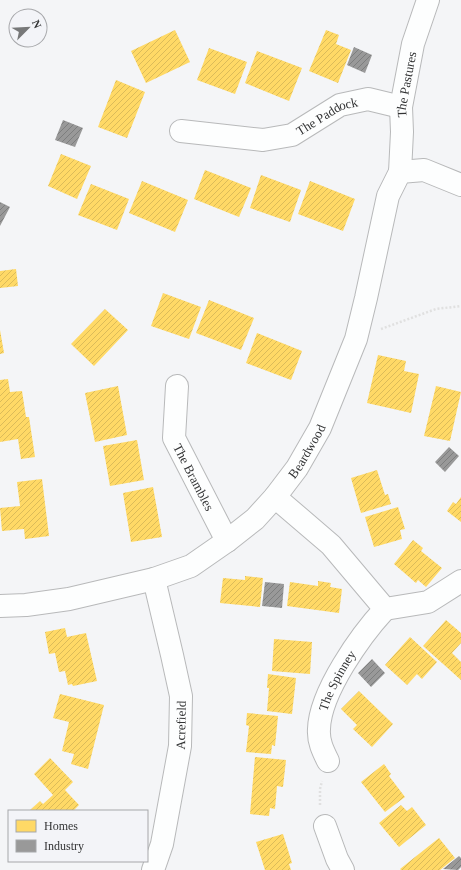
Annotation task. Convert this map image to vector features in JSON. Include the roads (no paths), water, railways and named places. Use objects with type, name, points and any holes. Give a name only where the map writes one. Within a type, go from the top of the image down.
[{"type":"street","name":"The Pastures","points":[[400,172],[402,132],[401,107],[413,44],[428,0]]},
{"type":"street","name":"The Paddock","points":[[181,131],[263,140],[292,135],[340,105],[368,99],[401,107]]},
{"type":"street","points":[[400,172],[424,170],[461,185]]},
{"type":"street","name":"Beardwood","points":[[0,606],[26,605],[69,600],[154,579],[191,566],[228,541],[255,519],[275,497],[297,468],[320,428],[356,339],[368,292],[388,196],[400,172]]},
{"type":"street","name":"The Brambles","points":[[177,386],[174,438],[228,541]]},
{"type":"street","points":[[275,497],[331,545],[385,609],[428,602],[461,581]]},
{"type":"street","name":"Acrefield","points":[[153,870],[162,844],[180,746],[180,696],[154,579]]},
{"type":"street","name":"The Spinney","points":[[328,761],[320,746],[319,728],[324,704],[332,684],[370,625],[385,609]]},
{"type":"street","points":[[325,826],[337,859],[343,870]]}]
